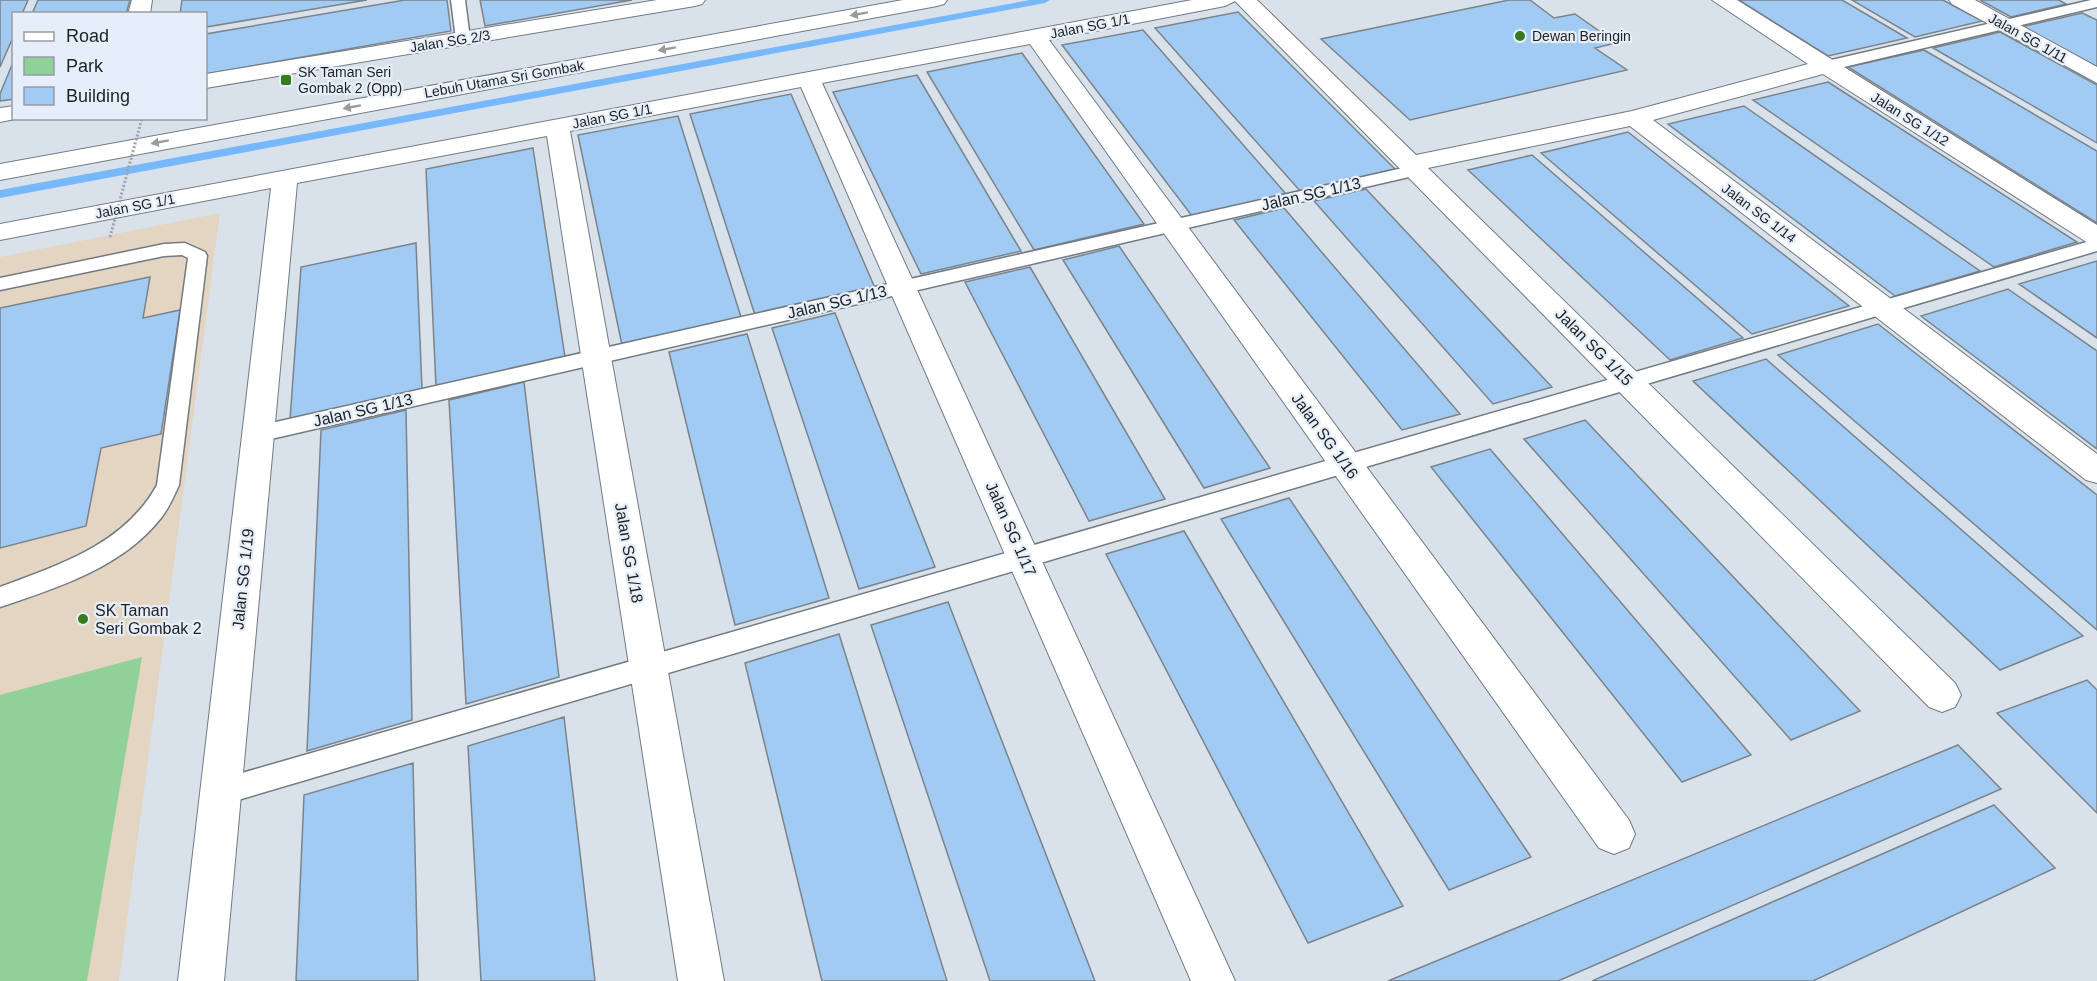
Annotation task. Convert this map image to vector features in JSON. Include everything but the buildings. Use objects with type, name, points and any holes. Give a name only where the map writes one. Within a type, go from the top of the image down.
[{"type":"street","name":"Jalan SG 2/3","points":[[207,81],[695,0]]},
{"type":"street","name":"Lebuh Utama Sri Gombak","points":[[0,172],[937,0]]},
{"type":"street","name":"Jalan SG 1/1","points":[[0,231],[1224,0]]},
{"type":"street","name":"Jalan SG 1/15","points":[[1245,0],[1942,695]]},
{"type":"street","name":"Jalan SG 1/12","points":[[1722,0],[2097,237]]},
{"type":"street","name":"Jalan SG 1/11","points":[[1959,0],[2097,76]]},
{"type":"street","name":"Jalan SG 1/16","points":[[1036,37],[1614,834]]},
{"type":"street","points":[[463,39],[467,64]]},
{"type":"street","name":"Jalan SG 1/13","points":[[1413,167],[1635,118],[1827,66]]},
{"type":"street","name":"Lebuh Utama Sri Gombak","points":[[207,114],[421,73]]},
{"type":"street","name":"Jalan SG 1/17","points":[[809,79],[1213,980]]},
{"type":"street","name":"Jalan SG 1/14","points":[[1635,118],[2097,471]]},
{"type":"street","points":[[0,153],[172,120]]},
{"type":"street","name":"Jalan SG 1/18","points":[[557,126],[701,981]]},
{"type":"street","name":"Jalan SG 1/19","points":[[201,981],[285,177]]},
{"type":"lane","points":[[458,0],[463,39]]},
{"type":"lane","points":[[1827,66],[2097,3]]},
{"type":"lane","name":"Jalan SG 1/13","points":[[258,434],[1172,225],[1413,167]]},
{"type":"lane","points":[[221,792],[2097,245]]},
{"type":"lane","points":[[0,284],[164,250],[185,249],[198,256],[168,484],[152,513],[112,549],[68,572],[0,597]]},
{"type":"path","points":[[110,237],[141,120]]},
{"type":"shaded area","name":"SK Taman Seri Gombak 2","points":[[220,213],[119,981],[0,981],[0,257]]},
{"type":"green space","points":[[142,657],[87,981],[0,981],[0,695]]},
{"type":"waterway","points":[[0,194],[1045,0]]},
{"type":"place","name":"Dewan Beringin","points":[[1520,36]]},
{"type":"place","name":"SK Taman Seri Gombak 2 (Opp)","points":[[286,80]]},
{"type":"place","name":"SK Taman Seri Gombak 2","points":[[83,619]]}]
